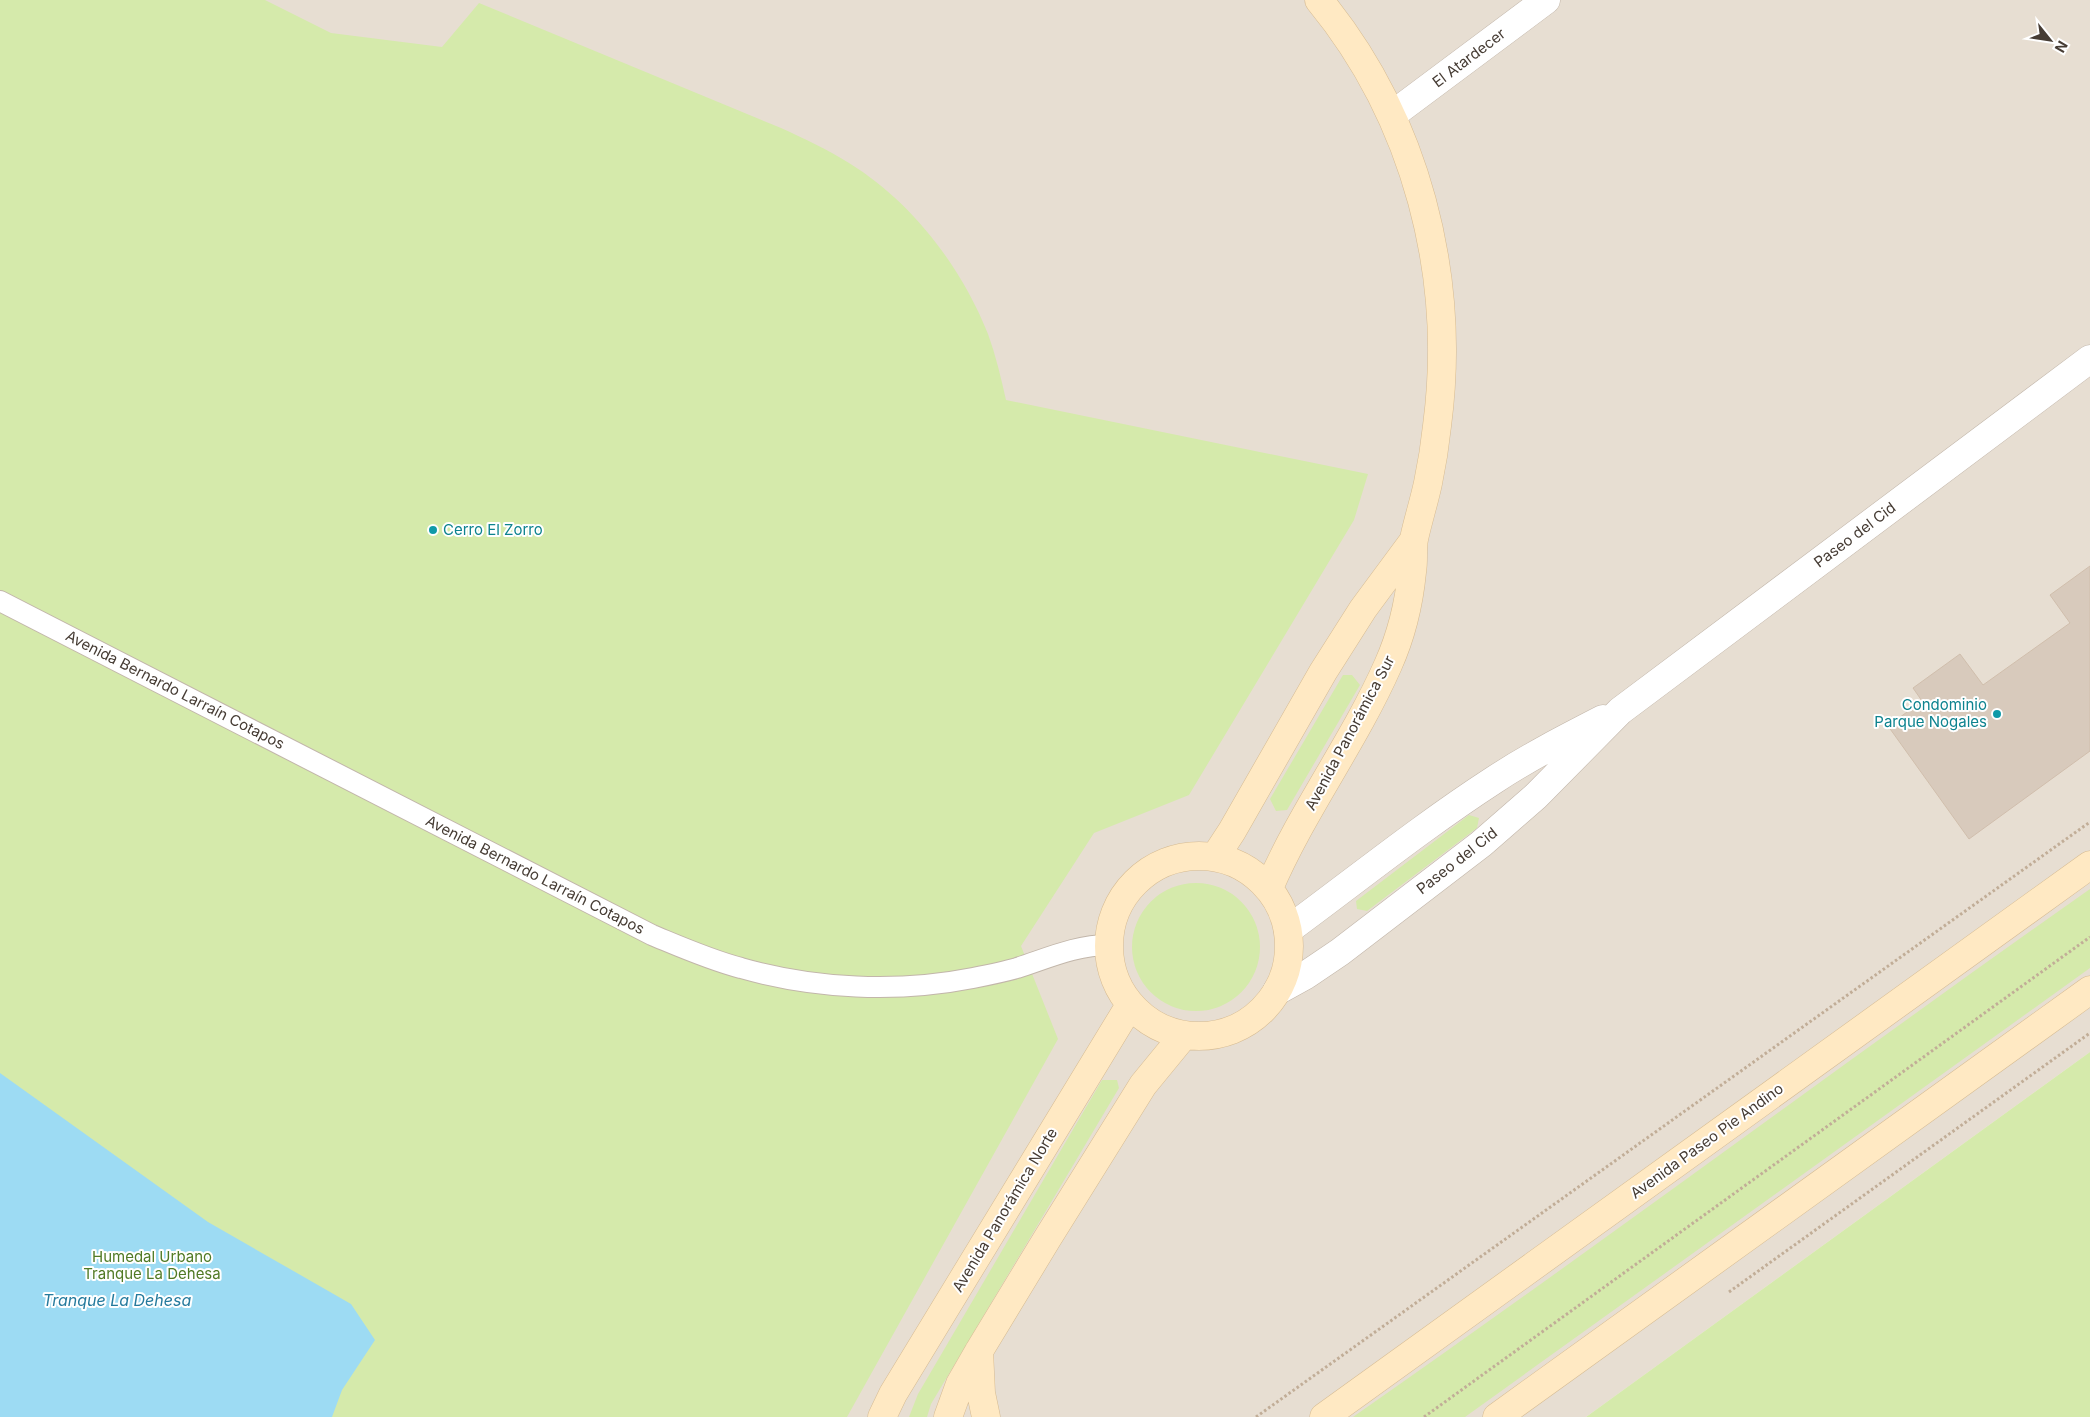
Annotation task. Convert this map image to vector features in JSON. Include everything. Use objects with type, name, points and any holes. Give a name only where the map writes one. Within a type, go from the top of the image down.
[{"type":"street","name":"Avenida Panorámica Sur","points":[[1268,888],[1289,846],[1374,694],[1389,663],[1400,631],[1408,602],[1414,540],[1428,483],[1437,424],[1441,365],[1440,306],[1434,255],[1424,205],[1409,156],[1392,116],[1360,58],[1319,0]]},
{"type":"street","name":"El Atardecer","points":[[1392,116],[1546,0]]},
{"type":"street","name":"Paseo del Cid","points":[[1277,991],[1306,975],[1340,952],[1481,844],[1536,796],[1620,711],[2090,359]]},
{"type":"street","name":"Avenida Panorámica Sur","points":[[1215,857],[1232,832],[1327,666],[1363,609],[1414,540]]},
{"type":"street","name":"Paseo del Cid","points":[[1288,930],[1495,779],[1556,742],[1620,711]]},
{"type":"street","points":[[1181,857],[1215,857],[1245,868],[1258,877],[1268,888],[1278,901],[1288,930],[1288,961],[1277,991],[1266,1006],[1253,1018],[1237,1028],[1220,1034],[1184,1035],[1154,1025],[1130,1005],[1114,977],[1110,962],[1111,928],[1116,911],[1124,896],[1148,871],[1164,862],[1181,857]]},
{"type":"street","name":"Avenida Paseo Pie Andino","points":[[1324,1417],[2090,865]]},
{"type":"street","points":[[1497,1417],[2090,990]]},
{"type":"street","name":"Avenida Panorámica Norte","points":[[882,1417],[898,1386],[1130,1005]]},
{"type":"street","points":[[948,1417],[960,1384],[979,1351],[1143,1085],[1184,1035]]},
{"type":"street","points":[[979,1351],[981,1393],[986,1417]]},
{"type":"lane","name":"Avenida Bernardo Larraín Cotapos","points":[[0,601],[652,934],[696,953],[740,968],[786,979],[833,985],[881,987],[926,985],[972,978],[1016,968],[1076,948],[1109,945]]},
{"type":"path","points":[[1256,1417],[2090,822]]},
{"type":"path","points":[[1424,1417],[2090,937]]},
{"type":"path","points":[[1726,1295],[2090,1033]]},
{"type":"shaded area","points":[[0,0],[2090,0],[2090,1052],[1586,1417],[0,1417]]},
{"type":"green space","name":"Humedal Urbano Tranque La Dehesa","points":[[0,0],[265,0],[331,33],[442,47],[479,3],[781,128],[832,153],[872,178],[893,196],[932,237],[964,284],[988,334],[1006,400],[1368,474],[1354,520],[1189,795],[1094,833],[1021,946],[1058,1039],[847,1417],[0,1417]]},
{"type":"green space","points":[[1343,675],[1352,675],[1360,685],[1287,810],[1276,811],[1270,799]]},
{"type":"green space","points":[[1469,815],[1479,818],[1477,828],[1367,911],[1357,909],[1356,901]]},
{"type":"green space","points":[[1196,883],[1221,887],[1242,901],[1256,922],[1260,947],[1256,972],[1242,993],[1221,1007],[1196,1011],[1171,1007],[1150,993],[1136,972],[1132,947],[1136,922],[1150,901],[1171,887]]},
{"type":"green space","points":[[2090,889],[2090,968],[1465,1417],[1353,1417],[1538,1286]]},
{"type":"green space","points":[[2090,1052],[2090,1417],[1586,1417]]},
{"type":"green space","points":[[1102,1080],[1117,1080],[1119,1088],[931,1404],[927,1417],[909,1417],[918,1394]]},
{"type":"water","name":"Tranque La Dehesa","points":[[0,1073],[208,1222],[351,1304],[375,1340],[342,1390],[332,1417],[0,1417]]},
{"type":"building","name":"Condominio Parque Nogales","points":[[2090,566],[2090,751],[1969,839],[1888,726],[1922,701],[1913,688],[1960,654],[1983,685],[2070,623],[2050,595]]},
{"type":"place","name":"Cerro El Zorro","points":[[433,530]]},
{"type":"place","name":"Condominio Parque Nogales","points":[[1997,714]]}]
